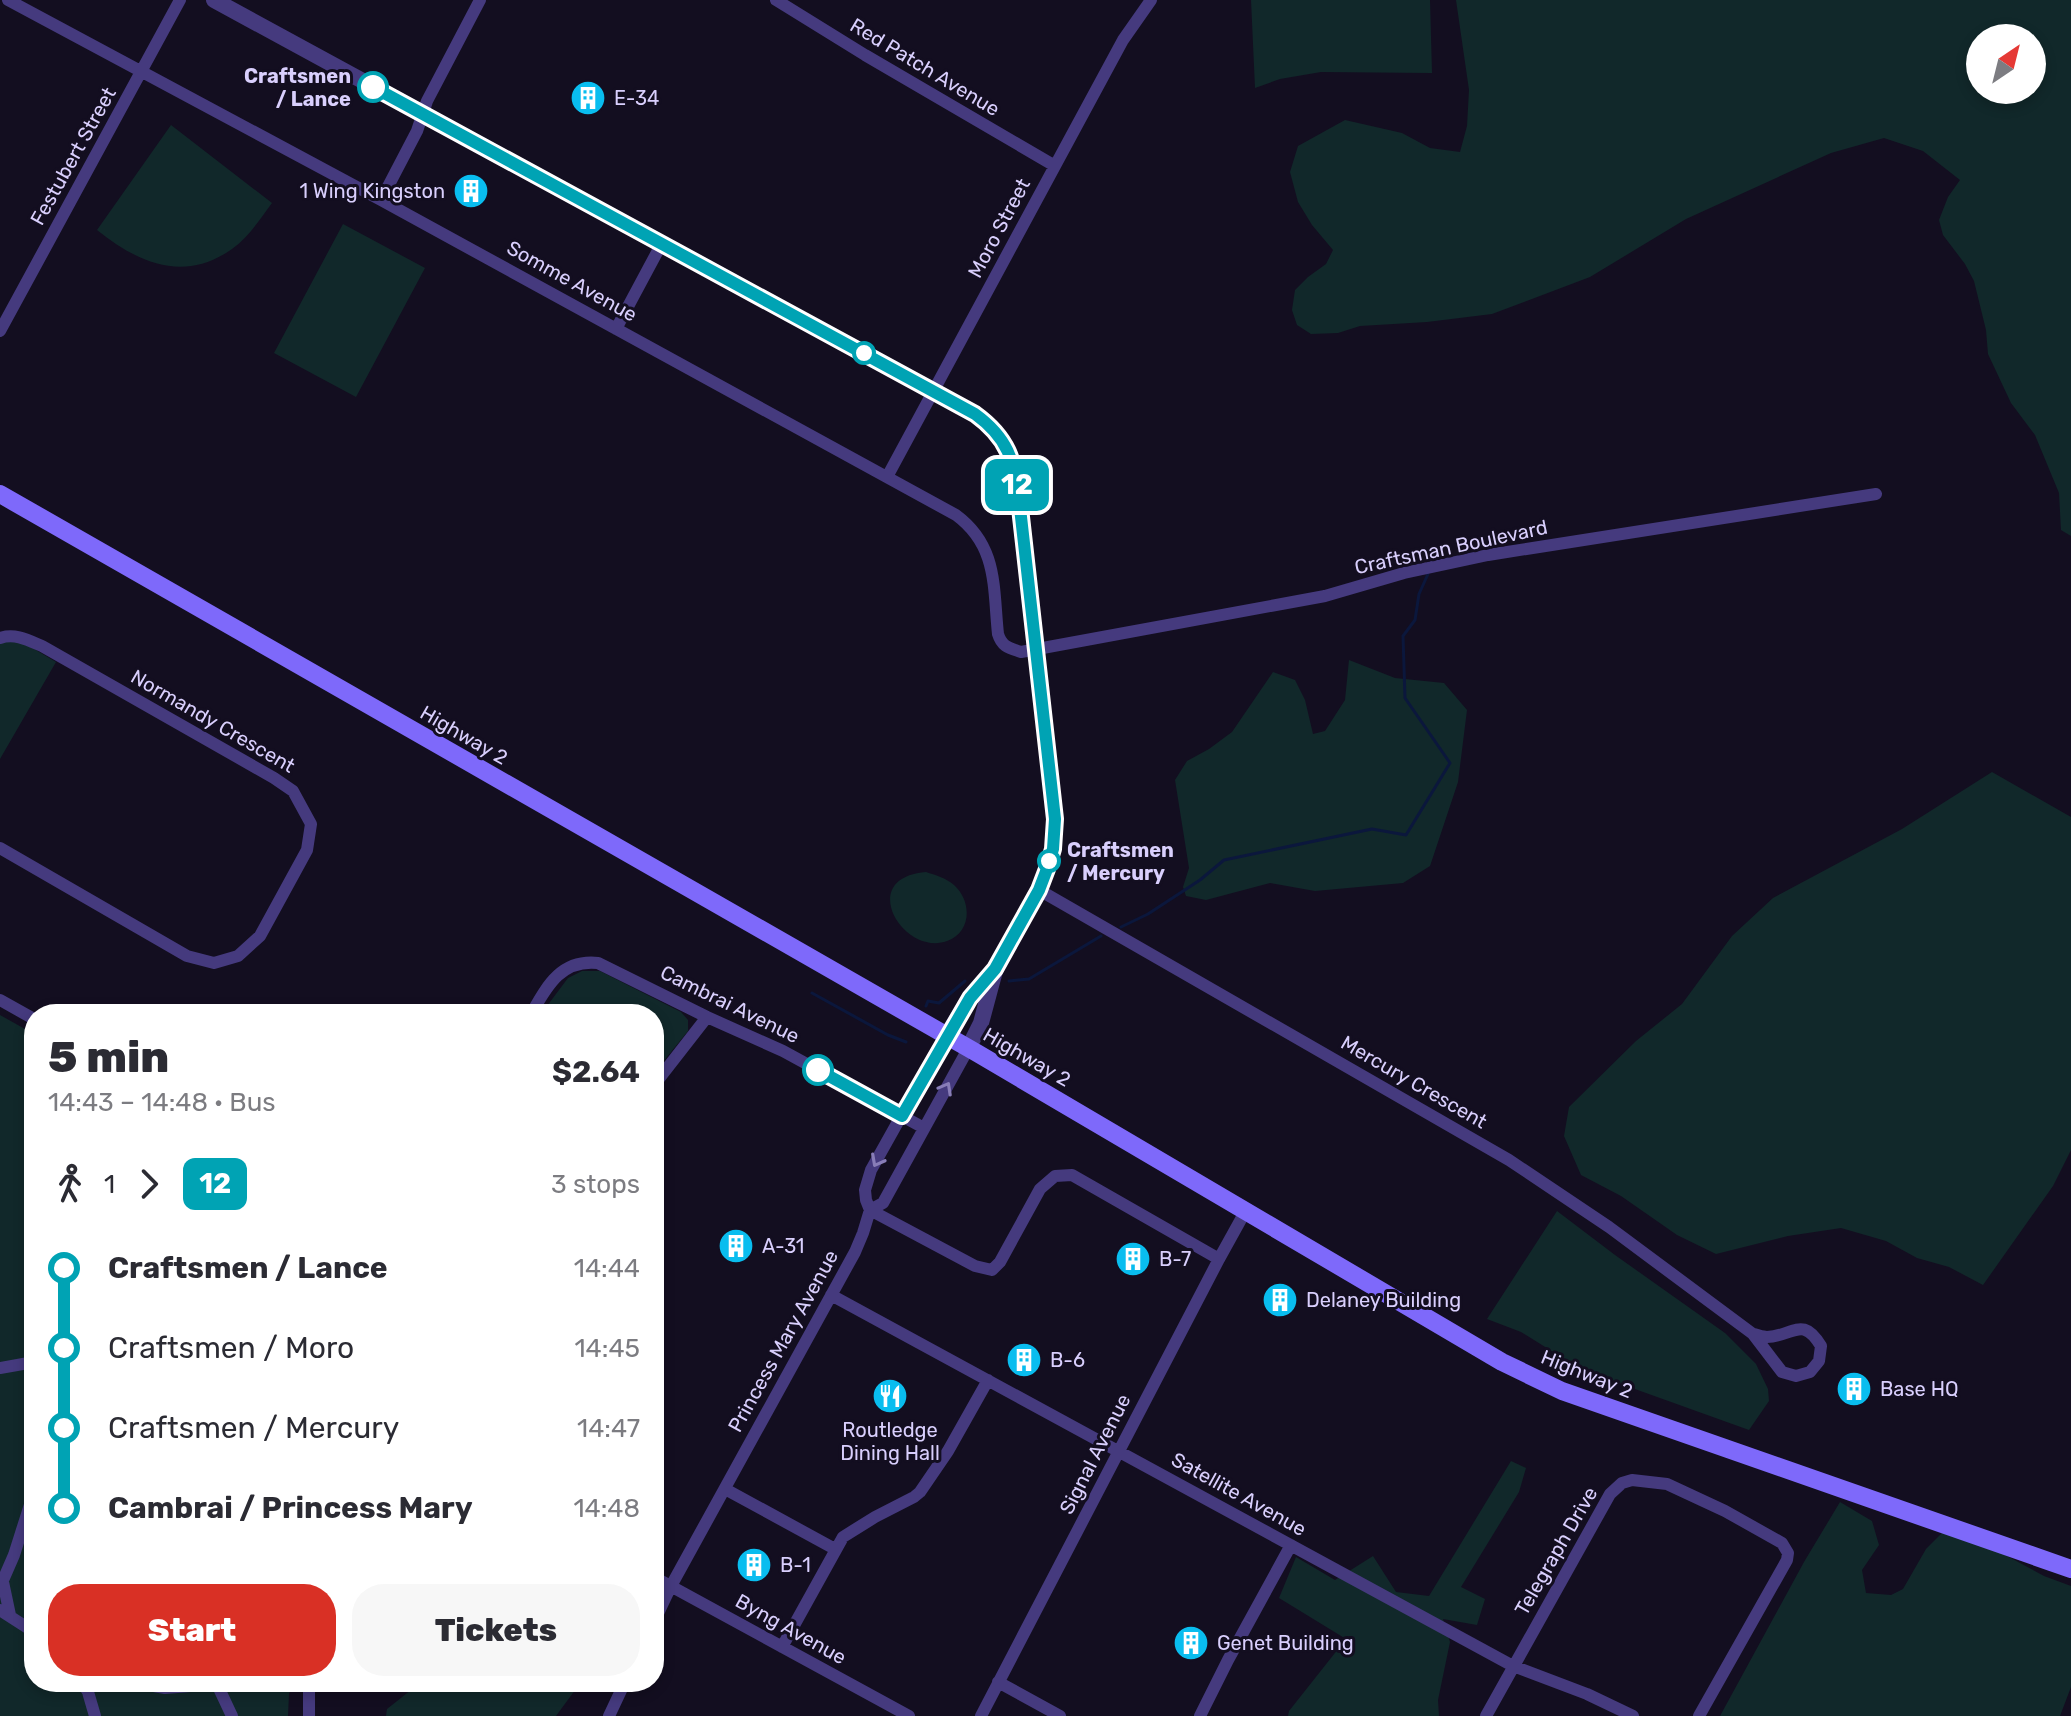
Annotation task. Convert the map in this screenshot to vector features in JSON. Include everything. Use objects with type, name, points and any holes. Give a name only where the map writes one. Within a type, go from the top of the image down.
[{"type":"main road","name":"Highway 2","points":[[0,494],[946,1036],[1502,1362],[1562,1391],[2071,1569]]},
{"type":"street","name":"Somme Avenue","points":[[8,0],[956,515],[978,535],[990,564],[1001,642],[1005,647],[1021,652],[1037,650]]},
{"type":"street","name":"Festubert Street","points":[[0,331],[180,0]]},
{"type":"street","points":[[214,0],[934,391],[986,422],[1004,443],[1015,469],[1037,650],[1055,819],[1053,849],[1039,890],[995,969],[970,998],[946,1036]]},
{"type":"street","points":[[381,200],[417,131],[427,101],[480,0]]},
{"type":"street","name":"Red Patch Avenue","points":[[776,0],[1055,166]]},
{"type":"street","name":"Moro Street","points":[[887,477],[1123,40],[1151,0]]},
{"type":"street","points":[[616,329],[662,243]]},
{"type":"street","name":"Craftsman Boulevard","points":[[1037,650],[1325,596],[1404,573],[1488,555],[1876,494]]},
{"type":"street","name":"Normandy Crescent","points":[[0,638],[8,635],[42,646],[274,778],[293,791],[311,824],[307,850],[260,936],[238,956],[214,963],[187,956],[0,848]]},
{"type":"street","name":"Mercury Crescent","points":[[1039,890],[1509,1160],[1609,1227],[1753,1334],[1782,1372],[1796,1376],[1810,1372],[1819,1361],[1821,1346],[1813,1333],[1800,1328],[1768,1337],[1753,1334]]},
{"type":"street","name":"Cambrai Avenue","points":[[537,1004],[558,975],[568,967],[589,962],[606,966],[783,1051],[924,1128]]},
{"type":"street","points":[[968,1049],[981,1023],[995,969]]},
{"type":"street","points":[[0,1000],[24,1013]]},
{"type":"street","points":[[664,1072],[707,1017]]},
{"type":"street","name":"Princess Mary Avenue","points":[[664,1601],[855,1252],[870,1210],[865,1190],[871,1170],[946,1036]]},
{"type":"street","name":"Princess Mary Avenue","points":[[870,1210],[883,1203],[968,1049]]},
{"type":"street","points":[[870,1210],[975,1266],[992,1270],[1000,1262],[1040,1189],[1055,1176],[1072,1175],[1219,1259]]},
{"type":"street","name":"Signal Avenue","points":[[981,1716],[1245,1212]]},
{"type":"street","name":"Satellite Avenue","points":[[831,1295],[1513,1666],[1587,1694],[1633,1716]]},
{"type":"street","points":[[0,1368],[24,1364]]},
{"type":"street","points":[[782,1647],[835,1549],[849,1532],[920,1492],[948,1451],[988,1380]]},
{"type":"street","name":"Telegraph Drive","points":[[1486,1716],[1613,1490],[1632,1480],[1667,1484],[1691,1494],[1782,1543],[1788,1553],[1780,1573],[1699,1716]]},
{"type":"street","points":[[725,1489],[835,1549]]},
{"type":"street","points":[[24,1524],[2,1585],[5,1612],[24,1625]]},
{"type":"street","points":[[1200,1716],[1291,1545]]},
{"type":"street","name":"Byng Avenue","points":[[664,1582],[909,1716]]},
{"type":"street","points":[[998,1682],[1060,1716]]},
{"type":"street","points":[[90,1692],[95,1716]]},
{"type":"street","points":[[222,1692],[232,1716]]},
{"type":"street","points":[[309,1692],[309,1716]]},
{"type":"street","points":[[609,1716],[620,1692]]},
{"type":"green space","points":[[1251,0],[1430,0],[1432,73],[1321,72],[1280,79],[1255,88]]},
{"type":"green space","points":[[1456,0],[2071,0],[2071,536],[2061,530],[2059,493],[2035,435],[2011,403],[1988,354],[1986,330],[1974,281],[1943,235],[1939,220],[1948,197],[1960,180],[1923,151],[1884,138],[1831,153],[1686,219],[1590,277],[1492,314],[1360,326],[1338,333],[1311,334],[1297,325],[1292,310],[1295,290],[1326,264],[1333,250],[1298,202],[1290,172],[1298,146],[1345,120],[1402,133],[1430,148],[1460,152],[1467,126],[1469,90]]},
{"type":"green space","points":[[171,125],[272,203],[254,228],[232,249],[214,259],[179,267],[162,265],[129,252],[97,230]]},
{"type":"green space","points":[[343,224],[425,268],[356,397],[274,353]]},
{"type":"green space","points":[[0,639],[19,640],[56,662],[0,759]]},
{"type":"green space","points":[[1349,660],[1395,678],[1444,683],[1467,710],[1458,782],[1430,866],[1403,883],[1315,891],[1270,883],[1206,900],[1186,896],[1183,887],[1189,868],[1175,780],[1187,761],[1232,732],[1273,672],[1295,680],[1305,700],[1313,734],[1325,731],[1345,700]]},
{"type":"green space","points":[[1992,772],[2071,817],[2071,1150],[2053,1186],[1983,1285],[1949,1267],[1917,1258],[1886,1241],[1841,1228],[1788,1236],[1716,1254],[1677,1235],[1621,1196],[1581,1175],[1564,1136],[1569,1107],[1636,1041],[1682,1004],[1732,936],[1773,898],[1902,829]]},
{"type":"green space","points":[[926,872],[951,883],[964,899],[965,924],[955,937],[947,941],[931,943],[916,938],[903,928],[894,915],[890,901],[893,888],[905,877]]},
{"type":"green space","points":[[582,971],[600,971],[681,1012],[688,1020],[688,1031],[664,1061],[664,1004],[548,1004],[568,978]]},
{"type":"green space","points":[[0,1015],[24,1028],[24,1692],[290,1692],[288,1716],[0,1716]]},
{"type":"green space","points":[[1557,1211],[1725,1333],[1756,1364],[1768,1389],[1769,1401],[1749,1430],[1582,1370],[1521,1332],[1487,1319]]},
{"type":"green space","points":[[1511,1461],[1526,1468],[1519,1492],[1461,1587],[1485,1599],[1477,1625],[1443,1619],[1450,1642],[1438,1700],[1439,1716],[1288,1716],[1346,1639],[1279,1598],[1296,1557],[1335,1580],[1373,1556],[1396,1592],[1429,1596]]},
{"type":"green space","points":[[1840,1502],[1872,1521],[1879,1545],[1862,1570],[1866,1593],[1891,1595],[1903,1589],[1926,1549],[1944,1531],[1992,1548],[2044,1576],[2071,1586],[2071,1687],[2060,1716],[1720,1716]]},
{"type":"green space","points":[[408,1692],[574,1692],[556,1716],[386,1716],[387,1709]]},
{"type":"waterway","points":[[1121,927],[1148,914],[1200,880],[1224,860],[1372,829],[1406,835],[1450,763],[1405,698],[1403,636],[1415,620],[1419,594],[1428,574]]},
{"type":"waterway","points":[[1009,981],[1029,979],[1101,936]]},
{"type":"waterway","points":[[926,1006],[928,1001],[939,1003],[965,981]]},
{"type":"waterway","points":[[812,993],[906,1042]]},
{"type":"bus line","name":"12","points":[[373,87],[975,414],[995,431],[1010,455],[1019,499],[1055,819],[1053,849],[1047,869],[1039,890],[995,969],[953,1024],[902,1116],[818,1070]]},
{"type":"place","name":"Craftsmen / Lance","points":[[373,87]]},
{"type":"place","name":"E-34","points":[[588,98]]},
{"type":"place","name":"1 Wing Kingston","points":[[471,191]]},
{"type":"place","name":"Craftsmen / Mercury","points":[[1049,861]]},
{"type":"place","name":"A-31","points":[[736,1246]]},
{"type":"place","name":"B-7","points":[[1133,1259]]},
{"type":"place","name":"Delaney Building","points":[[1280,1300]]},
{"type":"place","name":"B-6","points":[[1024,1360]]},
{"type":"place","name":"Base HQ","points":[[1854,1389]]},
{"type":"place","name":"Routledge Dining Hall","points":[[890,1396]]},
{"type":"place","name":"B-1","points":[[754,1565]]},
{"type":"place","name":"Genet Building","points":[[1191,1643]]}]
